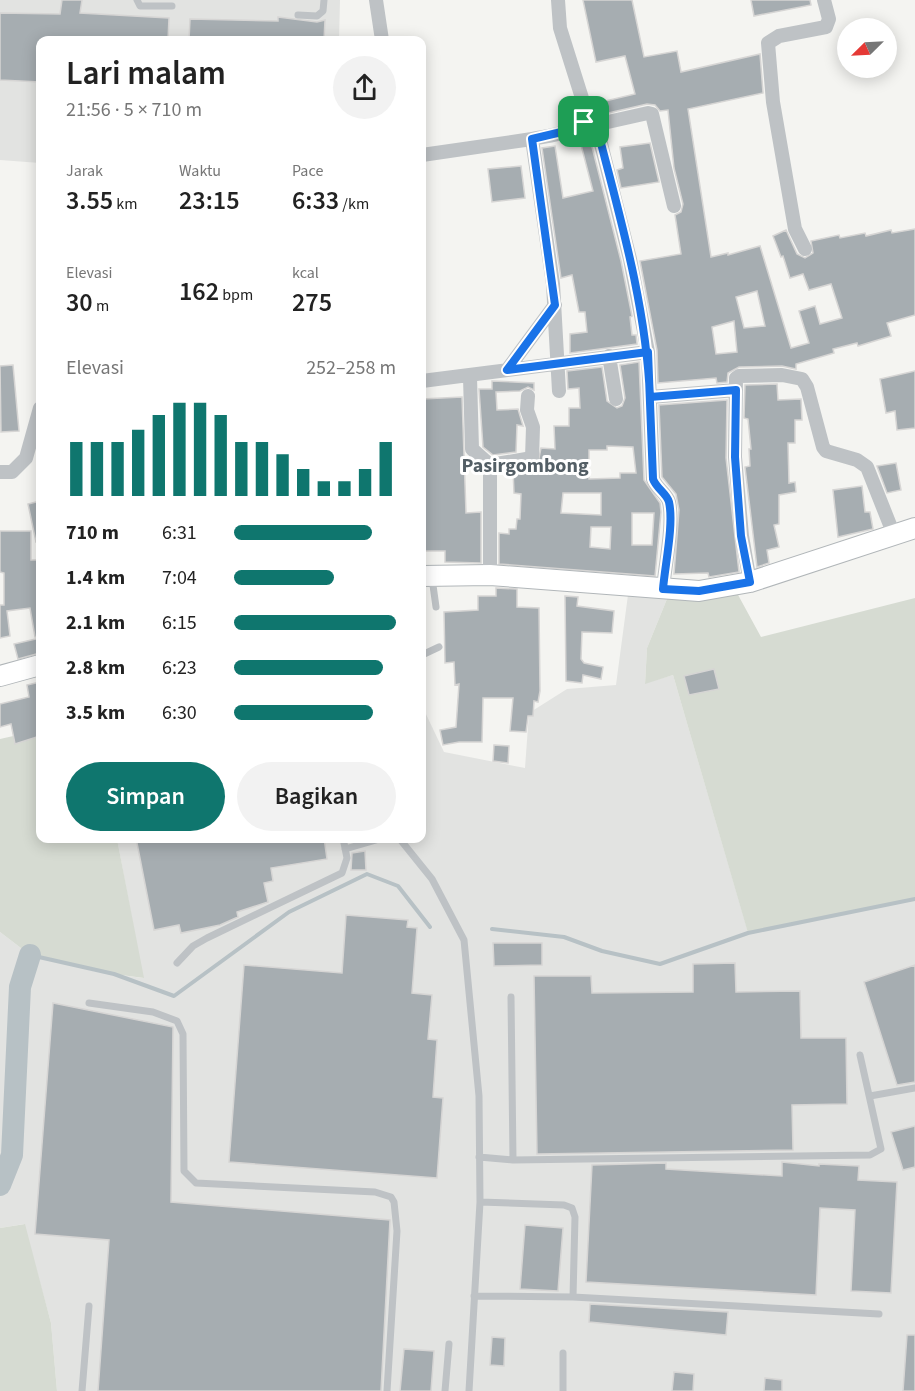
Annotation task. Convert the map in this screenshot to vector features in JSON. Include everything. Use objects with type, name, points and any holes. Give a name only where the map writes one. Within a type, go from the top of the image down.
[{"type":"main road","points":[[427,576],[490,574],[699,591],[750,582],[915,528]]},
{"type":"main road","points":[[0,676],[36,666]]},
{"type":"street","points":[[375,0],[381,36]]},
{"type":"street","points":[[558,0],[560,28],[630,259],[648,352],[653,479],[668,499],[670,512],[663,589]]},
{"type":"street","points":[[805,249],[795,229],[773,102],[768,43],[779,36],[826,27],[829,19],[824,0]]},
{"type":"street","points":[[426,154],[532,139],[590,123],[648,112],[652,114],[674,206]]},
{"type":"street","points":[[532,139],[555,305],[559,391]]},
{"type":"street","points":[[507,370],[555,305]]},
{"type":"street","points":[[426,381],[470,377],[558,362],[648,352]]},
{"type":"street","points":[[609,356],[616,399]]},
{"type":"street","points":[[750,582],[741,536],[735,457],[736,378],[739,376],[782,375],[802,380],[807,387],[823,447],[826,451],[862,462],[867,467],[894,535]]},
{"type":"street","points":[[470,377],[472,449],[490,465],[490,574]]},
{"type":"street","points":[[650,397],[736,390]]},
{"type":"street","points":[[490,465],[532,458],[533,431],[527,410],[528,396]]},
{"type":"street","points":[[0,472],[12,472],[26,458],[36,422]]},
{"type":"lane","points":[[137,0],[140,6],[172,6]]},
{"type":"lane","points":[[298,15],[318,16],[323,10],[324,0]]},
{"type":"lane","points":[[427,576],[436,607]]},
{"type":"lane","points":[[426,653],[440,647]]},
{"type":"lane","points":[[177,963],[193,946],[207,938],[342,873],[346,866],[344,843]]},
{"type":"lane","points":[[345,849],[366,843]]},
{"type":"lane","points":[[403,843],[432,879],[451,911],[464,940],[479,1096],[480,1202],[469,1391]]},
{"type":"lane","points":[[511,997],[513,1160]]},
{"type":"lane","points":[[89,1003],[153,1012],[177,1021],[184,1042],[184,1171],[196,1183],[375,1192],[391,1197],[394,1202],[397,1231],[387,1391]]},
{"type":"lane","points":[[479,1157],[513,1160],[870,1155],[881,1149],[860,1055]]},
{"type":"lane","points":[[870,1096],[915,1088]]},
{"type":"lane","points":[[480,1202],[564,1204],[572,1208],[575,1217],[573,1297]]},
{"type":"lane","points":[[474,1296],[573,1297],[879,1314]]},
{"type":"lane","points":[[82,1391],[89,1306]]},
{"type":"lane","points":[[445,1391],[449,1344]]},
{"type":"lane","points":[[563,1353],[563,1391]]},
{"type":"shaded area","points":[[0,0],[340,0],[339,36],[36,36],[36,163],[0,160]]},
{"type":"shaded area","points":[[737,593],[761,637],[915,598],[915,899],[748,933],[673,675],[645,684],[647,648],[669,594]]},
{"type":"shaded area","points":[[669,594],[647,648],[645,683],[673,675],[748,932],[915,899],[915,1391],[57,1391],[51,1323],[24,1224],[0,1228],[0,932],[30,955],[97,972],[143,978],[118,843],[426,843],[426,714],[444,752],[525,768],[529,713],[567,689],[616,685],[628,595]]},
{"type":"shaded area","points":[[36,731],[36,843],[118,843],[144,978],[98,972],[30,955],[0,932],[0,739]]},
{"type":"shaded area","points":[[25,1224],[51,1323],[57,1391],[0,1391],[0,1228]]},
{"type":"building","points":[[62,0],[82,0],[80,13],[169,18],[168,36],[36,36],[36,82],[0,80],[0,13],[60,14]]},
{"type":"building","points":[[583,0],[632,0],[644,57],[677,51],[681,72],[760,54],[763,93],[688,109],[711,257],[760,246],[791,348],[809,343],[799,311],[815,306],[820,324],[842,318],[831,284],[809,290],[803,274],[790,278],[773,236],[786,230],[797,254],[805,258],[813,253],[811,241],[839,235],[840,238],[865,233],[866,236],[891,230],[892,233],[915,229],[915,315],[887,323],[891,336],[858,346],[857,343],[833,349],[834,353],[796,364],[796,369],[782,366],[739,367],[728,373],[727,382],[717,383],[716,378],[658,383],[657,350],[640,261],[681,254],[675,215],[681,212],[683,204],[674,168],[668,110],[660,111],[655,105],[647,104],[604,114],[601,102],[635,94],[625,56],[596,62]],"holes":[[[757,291],[765,326],[744,328],[736,297]],[[734,321],[737,352],[716,354],[712,327]]]},
{"type":"building","points":[[751,0],[810,0],[811,5],[754,16]]},
{"type":"building","points":[[278,17],[317,22],[325,20],[324,36],[189,36],[190,19],[278,21]]},
{"type":"building","points":[[590,139],[621,261],[632,316],[630,317],[632,335],[636,335],[637,344],[570,353],[570,334],[587,332],[585,312],[579,312],[572,275],[561,278],[542,148],[555,146],[563,198],[593,191],[580,141]]},
{"type":"building","points":[[650,143],[659,182],[621,188],[617,170],[623,168],[620,147]]},
{"type":"building","points":[[521,166],[525,198],[492,202],[488,169]]},
{"type":"building","points":[[639,362],[644,480],[660,503],[661,512],[655,576],[499,564],[499,533],[509,534],[509,529],[516,529],[517,519],[520,519],[521,494],[514,493],[513,470],[537,468],[541,448],[555,449],[554,426],[569,426],[569,408],[580,408],[579,388],[568,389],[567,371],[602,367],[607,401],[617,408],[622,406],[625,398],[620,365]],"holes":[[[607,446],[633,447],[636,473],[620,473],[620,478],[589,479],[589,450],[607,450]],[[563,493],[601,493],[601,515],[561,513]],[[632,513],[654,513],[652,545],[632,545]],[[591,527],[611,527],[610,549],[590,547]]]},
{"type":"building","points":[[13,365],[19,431],[1,432],[0,366]]},
{"type":"building","points":[[915,371],[915,428],[897,430],[895,411],[886,413],[880,379]]},
{"type":"building","points":[[492,381],[534,383],[534,390],[528,387],[520,391],[496,392],[497,410],[518,409],[523,426],[517,425],[516,452],[493,455],[483,447],[479,389],[492,389]]},
{"type":"building","points":[[777,384],[778,400],[801,399],[802,420],[795,420],[795,443],[788,443],[789,483],[795,482],[796,492],[779,495],[779,524],[774,525],[779,547],[767,550],[769,563],[757,567],[745,467],[750,466],[749,449],[751,449],[748,419],[744,418],[745,385]]},
{"type":"building","points":[[462,397],[466,513],[481,512],[481,563],[445,562],[445,551],[426,551],[426,399]]},
{"type":"building","points":[[727,400],[726,458],[739,572],[709,577],[708,573],[674,574],[679,510],[676,494],[662,477],[659,405]]},
{"type":"building","points":[[896,463],[901,490],[887,493],[877,466]]},
{"type":"building","points":[[862,486],[865,512],[870,512],[873,529],[838,537],[833,490]]},
{"type":"building","points":[[36,502],[36,542],[28,504]]},
{"type":"building","points":[[0,531],[31,531],[31,560],[36,560],[36,637],[30,608],[7,611],[10,636],[0,638],[0,605],[4,605],[4,573],[0,572]]},
{"type":"building","points":[[496,588],[517,589],[517,607],[539,608],[540,691],[538,702],[534,701],[533,716],[528,716],[526,732],[510,731],[513,698],[483,698],[482,742],[443,745],[440,730],[456,727],[459,684],[455,685],[454,662],[445,663],[444,612],[478,610],[478,596],[496,596]]},
{"type":"building","points":[[565,596],[578,597],[577,606],[614,611],[612,633],[582,632],[581,659],[584,663],[603,667],[601,679],[583,675],[582,683],[566,681]]},
{"type":"building","points":[[36,639],[36,654],[18,659],[14,644]]},
{"type":"building","points":[[714,669],[719,689],[689,695],[684,676]]},
{"type":"building","points":[[36,683],[36,737],[15,744],[11,724],[0,727],[0,704],[29,697],[27,685]]},
{"type":"building","points":[[494,745],[509,746],[508,763],[493,761]]},
{"type":"building","points":[[137,843],[325,843],[327,859],[271,868],[273,881],[264,883],[268,902],[237,912],[238,917],[220,925],[181,933],[179,925],[154,930]]},
{"type":"building","points":[[365,851],[366,870],[351,870],[352,853]]},
{"type":"building","points":[[346,915],[408,920],[407,927],[417,928],[412,993],[432,995],[428,1039],[437,1040],[433,1097],[443,1098],[437,1178],[229,1162],[244,965],[342,973]]},
{"type":"building","points":[[493,943],[542,943],[542,965],[494,966]]},
{"type":"building","points":[[735,963],[736,992],[800,991],[801,1038],[846,1038],[847,1104],[792,1105],[793,1150],[537,1154],[534,976],[591,976],[592,993],[693,992],[693,964]]},
{"type":"building","points":[[915,965],[915,1082],[897,1085],[864,982]]},
{"type":"building","points":[[53,1003],[173,1027],[171,1202],[390,1220],[381,1391],[98,1391],[109,1240],[35,1234]]},
{"type":"building","points":[[915,1126],[915,1167],[903,1170],[891,1132]]},
{"type":"building","points":[[782,1162],[819,1166],[819,1164],[859,1166],[858,1180],[897,1182],[891,1293],[851,1291],[855,1210],[820,1208],[816,1295],[586,1282],[592,1165],[666,1163],[666,1169],[782,1176]]},
{"type":"building","points":[[525,1225],[563,1228],[558,1291],[520,1289]]},
{"type":"building","points":[[590,1304],[728,1312],[726,1335],[589,1322]]},
{"type":"building","points":[[907,1335],[915,1335],[915,1391],[903,1391]]},
{"type":"building","points":[[492,1337],[505,1338],[504,1366],[490,1365]]},
{"type":"building","points":[[404,1349],[434,1351],[431,1391],[400,1391]]},
{"type":"building","points":[[674,1372],[694,1374],[693,1391],[672,1391]]},
{"type":"building","points":[[765,1378],[782,1380],[782,1391],[764,1391]]},
{"type":"waterway","points":[[30,955],[114,974],[174,996],[289,912],[367,874],[398,886],[430,927]]},
{"type":"waterway","points":[[492,929],[564,937],[602,951],[660,964],[748,933],[915,899]]},
{"type":"waterway","points":[[0,1185],[12,1155],[20,987],[30,955]]},
{"type":"district","name":"Pasirgombong","points":[[525,465]]},
{"type":"route","points":[[584,122],[574,129],[532,139],[554,284],[555,305],[533,338],[507,370],[648,352],[653,479],[668,499],[670,512],[663,589],[699,591],[750,582],[741,536],[735,457],[736,390],[650,397],[648,352],[630,259],[596,124],[588,126],[584,122]]}]
